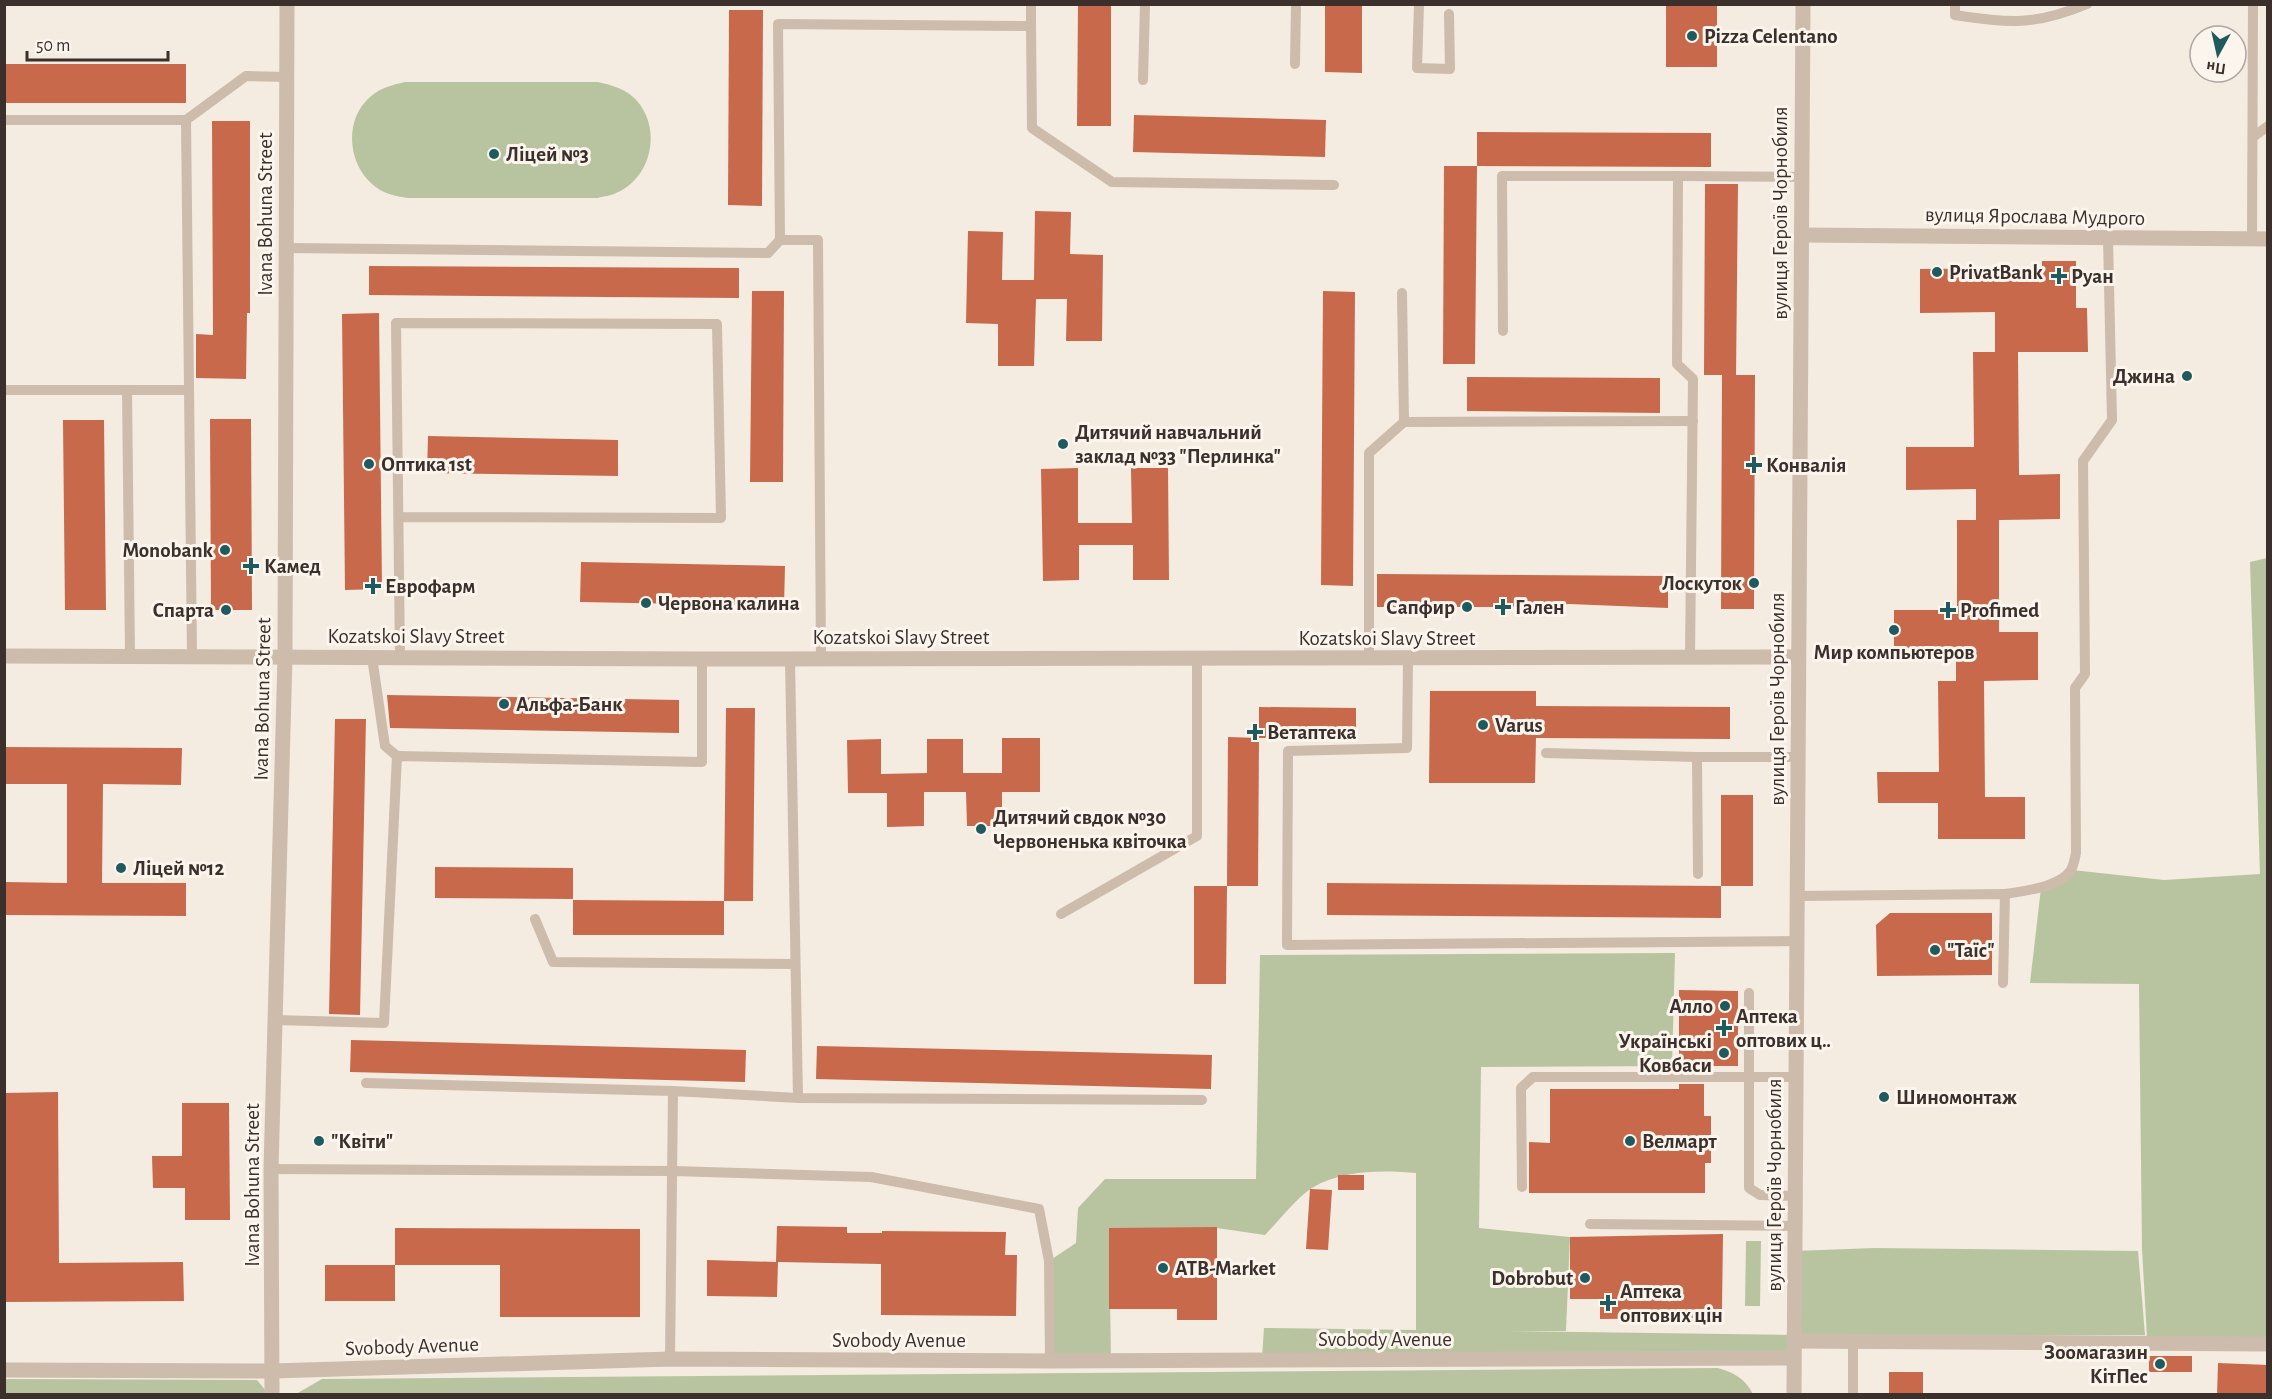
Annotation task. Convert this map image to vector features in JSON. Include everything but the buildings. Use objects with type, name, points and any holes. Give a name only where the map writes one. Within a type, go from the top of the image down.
[{"type":"street","name":"Ivana Bohuna Street","points":[[272,1395],[272,1169],[285,657],[287,4]]},
{"type":"street","name":"вулиця Героїв Чорнобиля","points":[[1794,1395],[1803,4]]},
{"type":"street","name":"вулиця Ярослава Мудрого","points":[[1801,235],[2260,239]]},
{"type":"street","name":"Kozatskoi Slavy Street","points":[[4,656],[702,659],[1798,657]]},
{"type":"street","points":[[1794,1341],[2268,1344]]},
{"type":"street","name":"Svobody Avenue","points":[[4,1370],[272,1371],[670,1359],[1050,1361],[1793,1358]]},
{"type":"lane","points":[[1031,4],[1032,128],[1112,182],[1334,185]]},
{"type":"lane","points":[[1143,80],[1144,4]]},
{"type":"lane","points":[[1295,64],[1296,4]]},
{"type":"lane","points":[[1419,4],[1418,68],[1450,69],[1449,14]]},
{"type":"lane","points":[[1955,4],[1955,15],[2025,22],[2058,16],[2087,4]]},
{"type":"lane","points":[[2253,4],[2253,137],[2260,239]]},
{"type":"lane","points":[[286,248],[768,253],[780,240],[778,24],[1031,26]]},
{"type":"lane","points":[[4,120],[186,120],[246,76],[287,77]]},
{"type":"lane","points":[[186,120],[192,656]]},
{"type":"lane","points":[[2253,137],[2268,126]]},
{"type":"lane","points":[[1503,331],[1502,176],[1802,177]]},
{"type":"lane","points":[[1678,176],[1677,364],[1693,379],[1690,658]]},
{"type":"lane","points":[[1797,896],[2005,894],[2041,888],[2072,870],[2076,853],[2075,688],[2085,674],[2083,461],[2112,420],[2108,238]]},
{"type":"lane","points":[[780,240],[818,240],[821,658]]},
{"type":"lane","points":[[1402,293],[1404,422]]},
{"type":"lane","points":[[399,517],[721,518],[717,324],[396,323],[400,657]]},
{"type":"lane","points":[[4,390],[189,390]]},
{"type":"lane","points":[[128,390],[130,656]]},
{"type":"lane","points":[[1369,659],[1369,453],[1404,422],[1693,421]]},
{"type":"lane","points":[[372,657],[385,746],[397,756],[702,762],[702,659]]},
{"type":"lane","points":[[1061,914],[1197,836],[1197,658]]},
{"type":"lane","points":[[790,659],[798,1098]]},
{"type":"lane","points":[[1408,659],[1407,748],[1288,751],[1287,945],[1796,941]]},
{"type":"lane","points":[[1546,753],[1798,757]]},
{"type":"lane","points":[[275,1020],[384,1023],[397,756]]},
{"type":"lane","points":[[1696,757],[1698,874]]},
{"type":"lane","points":[[2003,983],[2005,894]]},
{"type":"lane","points":[[535,919],[553,962],[794,964]]},
{"type":"lane","points":[[1749,993],[1749,1188],[1760,1195],[1795,1196]]},
{"type":"lane","points":[[1522,1188],[1521,1088],[1533,1077],[1796,1077]]},
{"type":"lane","points":[[366,1083],[673,1090],[798,1098],[1202,1100]]},
{"type":"lane","points":[[670,1359],[673,1090]]},
{"type":"lane","points":[[272,1169],[673,1171],[871,1177],[1039,1209],[1049,1261],[1050,1361]]},
{"type":"lane","points":[[1590,1224],[1795,1226]]},
{"type":"lane","points":[[1852,1395],[1853,1340]]},
{"type":"green space","points":[[405,82],[598,82],[624,91],[642,107],[651,134],[650,149],[639,175],[629,185],[614,194],[598,198],[408,198],[389,194],[376,187],[365,177],[358,164],[353,150],[354,122],[360,108],[370,97],[382,89]]},
{"type":"green space","points":[[2267,558],[2267,1338],[2147,1337],[2142,1249],[2139,984],[2030,983],[2041,888],[2072,870],[2164,880],[2260,874],[2250,562]]},
{"type":"green space","points":[[1675,953],[1672,1066],[1481,1067],[1479,1228],[1570,1237],[1566,1331],[1506,1331],[1794,1335],[1793,1358],[1262,1358],[1264,1328],[1416,1330],[1416,1173],[1390,1172],[1362,1173],[1323,1182],[1300,1198],[1265,1235],[1217,1228],[1109,1228],[1111,1361],[1050,1361],[1049,1261],[1076,1243],[1078,1208],[1105,1179],[1256,1179],[1260,955]]},
{"type":"green space","points":[[1746,1241],[1761,1241],[1760,1306],[1745,1306]]},
{"type":"green space","points":[[1875,1248],[2138,1251],[2145,1335],[1794,1335],[1794,1251]]},
{"type":"green space","points":[[1718,1368],[1739,1377],[1753,1394],[296,1394],[322,1379]]},
{"type":"green space","points":[[5,1379],[257,1380],[266,1394],[5,1394]]},
{"type":"place","name":"Pizza Celentano","points":[[1692,36]]},
{"type":"place","name":"Ліцей №3","points":[[494,154]]},
{"type":"place","name":"PrivatBank","points":[[1937,272]]},
{"type":"place","name":"Руан","points":[[2059,276]]},
{"type":"place","name":"Джина","points":[[2187,376]]},
{"type":"place","name":"Дитячий навчальний заклад №33 \"Перлинка\"","points":[[1063,444]]},
{"type":"place","name":"Оптика 1st","points":[[369,464]]},
{"type":"place","name":"Конвалія","points":[[1754,465]]},
{"type":"place","name":"Monobank","points":[[225,550]]},
{"type":"place","name":"Камед","points":[[251,566]]},
{"type":"place","name":"Лоскуток","points":[[1754,583]]},
{"type":"place","name":"Еврофарм","points":[[373,586]]},
{"type":"place","name":"Червона калина","points":[[646,603]]},
{"type":"place","name":"Сапфир","points":[[1467,607]]},
{"type":"place","name":"Гален","points":[[1503,607]]},
{"type":"place","name":"Спарта","points":[[226,610]]},
{"type":"place","name":"Profimed","points":[[1948,610]]},
{"type":"place","name":"Мир компьютеров","points":[[1894,630]]},
{"type":"place","name":"Альфа-Банк","points":[[504,704]]},
{"type":"place","name":"Varus","points":[[1483,725]]},
{"type":"place","name":"Ветаптека","points":[[1255,732]]},
{"type":"place","name":"Дитячий свдок №30 Червоненька квіточка","points":[[981,829]]},
{"type":"place","name":"Ліцей №12","points":[[121,868]]},
{"type":"place","name":"\"Таїс\"","points":[[1935,950]]},
{"type":"place","name":"Алло","points":[[1725,1006]]},
{"type":"place","name":"Аптека оптових ц‥","points":[[1724,1028]]},
{"type":"place","name":"Українські Ковбаси","points":[[1724,1053]]},
{"type":"place","name":"Шиномонтаж","points":[[1884,1097]]},
{"type":"place","name":"\"Квіти\"","points":[[319,1141]]},
{"type":"place","name":"Велмарт","points":[[1630,1141]]},
{"type":"place","name":"ATB-Market","points":[[1163,1268]]},
{"type":"place","name":"Dobrobut","points":[[1585,1278]]},
{"type":"place","name":"Аптека оптових цін","points":[[1608,1303]]},
{"type":"place","name":"Зоомагазин КітПес","points":[[2160,1364]]}]
